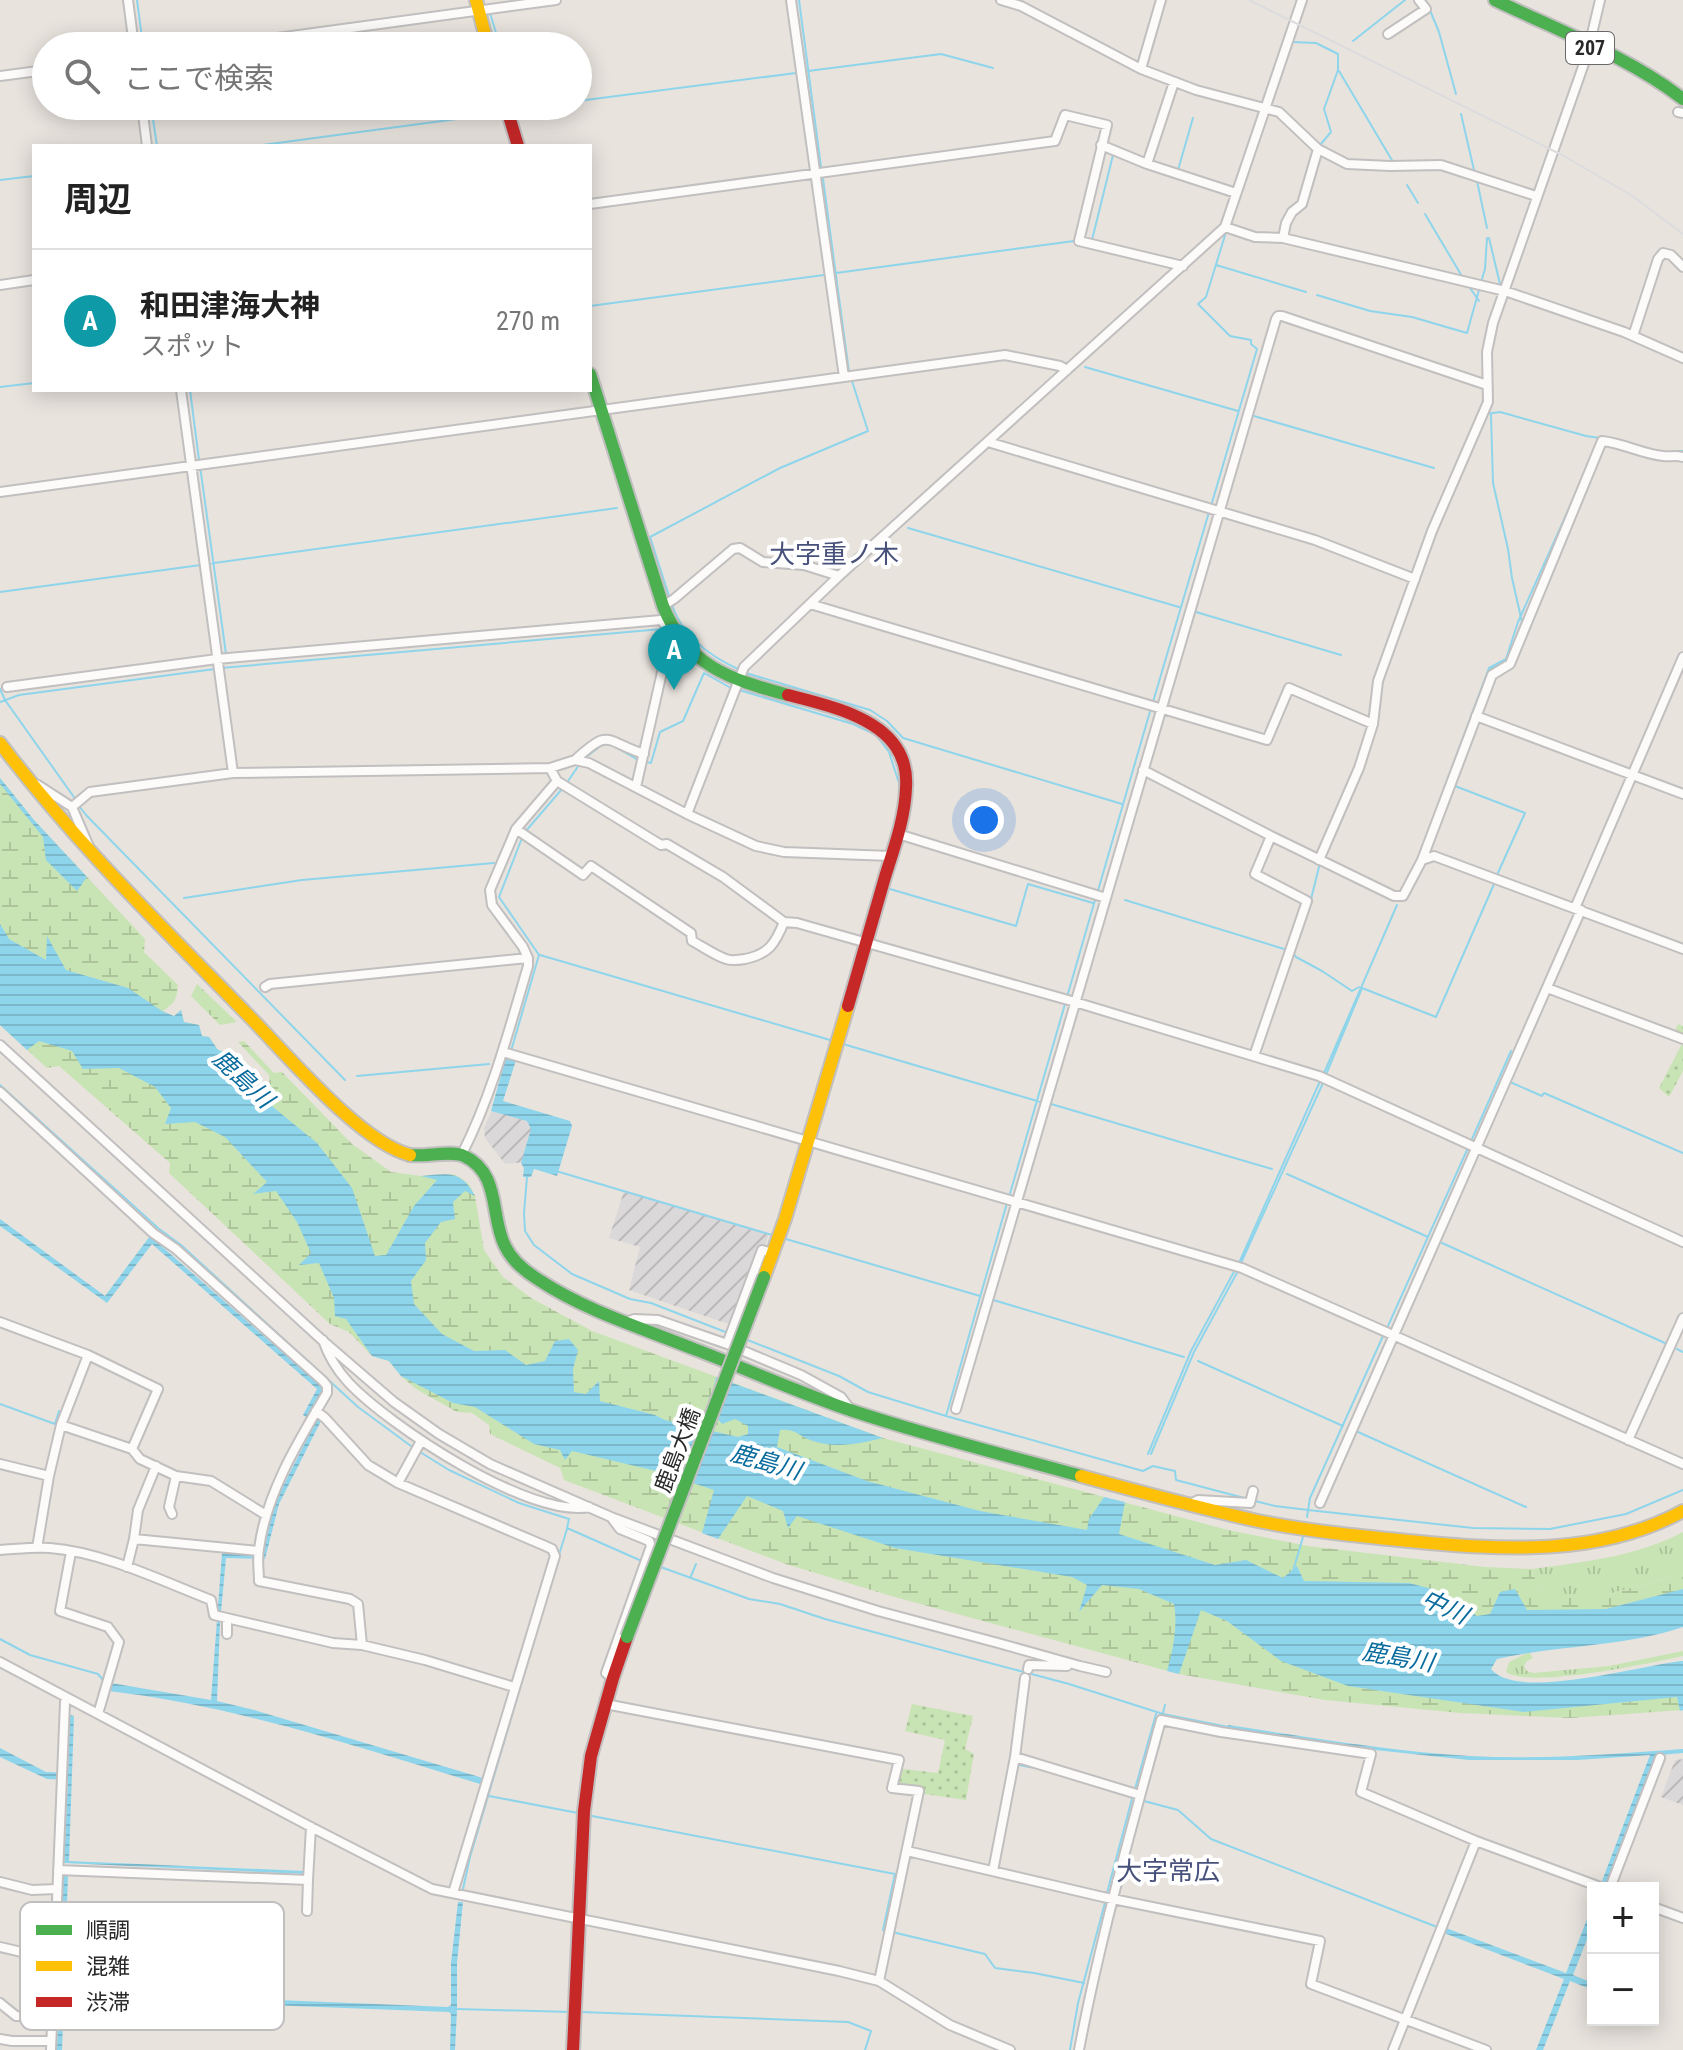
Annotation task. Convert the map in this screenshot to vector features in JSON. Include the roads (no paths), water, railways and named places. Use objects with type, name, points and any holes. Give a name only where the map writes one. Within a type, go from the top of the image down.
[{"type":"main road","name":"207","points":[[1495,0],[1632,66],[1683,99]]},
{"type":"main road","points":[[477,5],[484,32]]},
{"type":"main road","points":[[510,120],[517,144]]},
{"type":"main road","points":[[592,381],[668,602],[672,628]]},
{"type":"main road","name":"鹿島大橋","points":[[573,2050],[584,1811],[591,1756],[627,1637],[785,1219],[898,834],[907,784],[897,749],[883,731],[864,719],[741,673],[710,666],[686,647],[672,628]]},
{"type":"main road","points":[[0,743],[29,784],[90,855],[348,1116],[402,1154],[423,1157],[462,1154],[489,1181],[502,1240],[515,1262],[554,1289],[586,1306],[850,1410],[1260,1521],[1331,1533],[1469,1547],[1526,1548],[1609,1540],[1665,1521],[1683,1511]]},
{"type":"street","points":[[128,0],[132,32]]},
{"type":"street","points":[[306,32],[477,5],[556,0]]},
{"type":"street","points":[[791,0],[844,377]]},
{"type":"street","points":[[1001,0],[1021,6],[1141,69],[1196,90],[1279,112],[1318,149],[1347,164],[1441,165],[1536,196]]},
{"type":"street","points":[[1141,69],[1161,0]]},
{"type":"street","points":[[687,814],[741,673],[839,576],[1225,227],[1302,0]]},
{"type":"street","points":[[1388,34],[1426,9],[1419,0]]},
{"type":"street","points":[[1319,860],[1359,768],[1373,724],[1378,681],[1432,531],[1488,402],[1487,352],[1493,323],[1587,55],[1600,0]]},
{"type":"street","points":[[0,76],[32,72]]},
{"type":"street","points":[[1147,164],[1174,82]]},
{"type":"street","points":[[592,204],[1055,141],[1065,115],[1107,125],[1079,241],[1183,266]]},
{"type":"street","points":[[144,120],[147,144]]},
{"type":"street","points":[[1101,145],[1147,164],[1236,193]]},
{"type":"street","points":[[1283,238],[1292,212],[1302,204],[1318,149]]},
{"type":"street","points":[[1225,227],[1255,237],[1283,238],[1505,291],[1633,336],[1683,358]]},
{"type":"street","points":[[1633,336],[1658,259],[1663,253],[1671,255],[1683,267]]},
{"type":"street","points":[[0,285],[32,280]]},
{"type":"street","points":[[956,1409],[1046,1103],[1069,1001],[1100,896],[1143,770],[1155,708],[1213,509],[1278,316],[1487,385]]},
{"type":"street","points":[[0,492],[1005,355],[1067,370]]},
{"type":"street","points":[[181,392],[233,773]]},
{"type":"street","points":[[1143,770],[1319,860],[1394,896],[1403,896],[1422,860],[1492,675],[1510,664],[1602,441],[1663,457],[1683,457]]},
{"type":"street","points":[[988,442],[1315,540],[1415,579]]},
{"type":"street","points":[[668,602],[733,549],[740,548],[763,562],[804,565],[839,576]]},
{"type":"street","points":[[810,604],[1267,740],[1289,688],[1373,724]]},
{"type":"street","points":[[7,687],[232,657],[661,620],[672,628],[636,787]]},
{"type":"street","points":[[1320,1503],[1547,988],[1683,657]]},
{"type":"street","points":[[1476,716],[1683,794]]},
{"type":"street","points":[[72,807],[90,792],[233,773],[550,768],[575,760],[594,743],[605,738],[644,754]]},
{"type":"street","points":[[575,760],[589,763],[756,846],[784,852],[891,856]]},
{"type":"street","points":[[550,768],[562,785],[661,845],[667,844],[723,877],[784,922],[797,923],[1069,1001],[1323,1078],[1683,1242]]},
{"type":"street","points":[[29,784],[38,785],[72,807],[90,846],[90,855]]},
{"type":"street","points":[[462,1154],[478,1123],[503,1052],[528,966],[523,947],[492,905],[490,890],[521,833],[562,785]]},
{"type":"street","points":[[521,833],[583,875],[591,866],[691,933],[692,941],[726,959],[757,956],[769,949],[784,922]]},
{"type":"street","points":[[898,834],[1100,896]]},
{"type":"street","points":[[1254,1056],[1307,901],[1255,874],[1271,836]]},
{"type":"street","points":[[1422,860],[1434,856],[1683,949]]},
{"type":"street","points":[[265,987],[270,984],[528,958]]},
{"type":"street","points":[[1547,988],[1683,1039]]},
{"type":"street","points":[[0,1045],[394,1402],[439,1434],[490,1464],[611,1517],[773,1578],[878,1611],[1106,1672]]},
{"type":"street","points":[[503,1052],[1238,1267],[1683,1464]]},
{"type":"street","points":[[0,1092],[153,1233],[176,1249],[327,1386],[327,1393],[280,1480],[266,1515],[258,1556],[259,1581],[350,1599],[358,1604],[362,1645]]},
{"type":"street","points":[[728,1341],[762,1250],[773,1253]]},
{"type":"street","points":[[1628,1440],[1683,1318]]},
{"type":"street","points":[[626,1322],[634,1319],[658,1320],[728,1341],[841,1397],[850,1410]]},
{"type":"street","points":[[0,1322],[88,1355],[158,1389],[132,1449]]},
{"type":"street","points":[[322,1340],[346,1380],[418,1447],[529,1497],[552,1505],[578,1509],[589,1507]]},
{"type":"street","points":[[37,1548],[61,1425],[88,1355]]},
{"type":"street","points":[[313,1416],[325,1418],[368,1465],[398,1483],[552,1549],[555,1556],[453,1893]]},
{"type":"street","points":[[61,1425],[132,1449],[140,1459],[176,1476],[211,1481],[266,1515]]},
{"type":"street","points":[[398,1483],[418,1447]]},
{"type":"street","points":[[0,1464],[49,1476]]},
{"type":"street","points":[[127,1567],[138,1510],[156,1466]]},
{"type":"street","points":[[172,1514],[169,1507],[176,1476]]},
{"type":"street","points":[[1189,1504],[1198,1500],[1250,1503],[1253,1491]]},
{"type":"street","points":[[611,1517],[620,1529],[649,1541],[651,1546],[606,1673],[613,1678]]},
{"type":"street","points":[[134,1539],[258,1556]]},
{"type":"street","points":[[0,1550],[53,1548],[98,1557],[211,1600],[214,1615],[333,1643],[362,1645],[425,1660],[514,1687]]},
{"type":"street","points":[[71,1552],[60,1611],[108,1627],[119,1642],[98,1714]]},
{"type":"street","points":[[226,1618],[227,1634]]},
{"type":"street","points":[[0,1662],[432,1889],[879,1981],[950,2025],[1010,2050]]},
{"type":"street","points":[[993,1871],[1029,1665],[1080,1666]]},
{"type":"street","points":[[57,1902],[67,1698]]},
{"type":"street","points":[[605,1704],[899,1760],[892,1788],[919,1791],[879,1981]]},
{"type":"street","points":[[1079,2050],[1108,1898],[1138,1805],[1136,1793],[1161,1720],[1371,1754],[1361,1792],[1476,1841],[1587,1882]]},
{"type":"street","points":[[1015,1757],[1136,1793]]},
{"type":"street","points":[[1612,1882],[1660,1758]]},
{"type":"street","points":[[307,1911],[311,1827]]},
{"type":"street","points":[[1393,2050],[1476,1841]]},
{"type":"street","points":[[907,1851],[1108,1898],[1320,1941],[1311,1984],[1486,2050]]},
{"type":"street","points":[[58,1870],[308,1880]]},
{"type":"street","points":[[0,1882],[32,1890],[57,1889]]},
{"type":"street","points":[[1659,1909],[1683,1918]]},
{"type":"street","points":[[0,1947],[20,1952]]},
{"type":"street","points":[[0,2003],[20,2016]]},
{"type":"street","points":[[0,2039],[51,2045]]},
{"type":"water","points":[[0,778],[87,877],[77,891],[46,860],[43,837],[0,784]]},
{"type":"water","points":[[0,924],[9,939],[46,960],[47,936],[66,970],[128,988],[174,1016],[181,1010],[184,1022],[199,1025],[202,1036],[209,1037],[234,1064],[243,1061],[246,1073],[257,1079],[273,1107],[317,1143],[352,1188],[375,1256],[386,1255],[414,1206],[437,1180],[421,1176],[452,1175],[464,1181],[475,1196],[465,1191],[453,1202],[455,1219],[441,1222],[425,1243],[426,1260],[411,1281],[414,1304],[442,1334],[474,1351],[505,1350],[526,1365],[545,1361],[555,1341],[569,1339],[578,1350],[573,1369],[574,1392],[586,1394],[599,1381],[600,1401],[738,1437],[748,1434],[748,1426],[735,1419],[722,1424],[710,1409],[716,1377],[883,1438],[837,1445],[780,1430],[777,1447],[867,1481],[980,1511],[1087,1530],[1089,1519],[1104,1497],[1125,1502],[1119,1534],[1215,1565],[1246,1560],[1283,1578],[1297,1566],[1304,1581],[1409,1583],[1432,1589],[1477,1616],[1490,1614],[1500,1592],[1515,1589],[1527,1610],[1606,1609],[1683,1589],[1683,1627],[1638,1638],[1497,1659],[1491,1669],[1505,1678],[1553,1682],[1683,1661],[1683,1710],[1680,1711],[1677,1697],[1524,1712],[1348,1686],[1281,1661],[1227,1621],[1201,1610],[1179,1674],[1167,1671],[1174,1638],[1174,1604],[1139,1589],[1102,1585],[1079,1612],[1087,1585],[1072,1577],[895,1548],[797,1516],[788,1528],[783,1511],[747,1496],[718,1539],[702,1533],[714,1490],[656,1471],[572,1451],[565,1460],[560,1450],[534,1444],[475,1407],[453,1403],[401,1376],[389,1361],[372,1356],[346,1319],[335,1316],[334,1298],[319,1263],[299,1265],[311,1253],[297,1222],[276,1191],[253,1194],[267,1182],[225,1137],[195,1122],[165,1124],[171,1108],[155,1087],[119,1068],[83,1069],[72,1051],[39,1041],[27,1050],[0,1025]]},
{"type":"water","points":[[506,1057],[516,1060],[503,1101],[570,1121],[572,1126],[557,1176],[534,1169],[531,1177],[523,1177],[521,1163],[531,1129],[527,1121],[491,1111]]},
{"type":"water","points":[[0,1219],[105,1296],[150,1236],[321,1386],[323,1391],[309,1414],[321,1421],[279,1504],[265,1559],[226,1558],[217,1701],[483,1778],[480,1784],[250,1717],[109,1691],[111,1683],[211,1700],[222,1553],[263,1554],[275,1502],[315,1423],[303,1415],[317,1389],[152,1244],[107,1303],[0,1226]]},
{"type":"water","points":[[70,1715],[74,1716],[69,1861],[305,1871],[305,1874],[64,1863],[68,1780],[47,1779],[0,1757],[0,1748],[46,1772],[68,1773]]},
{"type":"water","points":[[1228,1725],[1379,1747],[1470,1756],[1550,1757],[1683,1749],[1683,1753],[1658,1755],[1609,1882],[1606,1882],[1602,1881],[1650,1755],[1578,1760],[1469,1760],[1227,1729]]},
{"type":"water","points":[[68,1875],[67,1902],[62,1902],[63,1876]]},
{"type":"water","points":[[458,1902],[463,1902],[457,1963],[457,2008],[571,2013],[457,2010],[455,2050],[450,2050],[449,2012],[284,2006],[284,2000],[448,2007],[451,2005],[451,1963]]},
{"type":"water","points":[[1587,1919],[1587,1939],[1573,1975],[1587,1981],[1587,1988],[1570,1981],[1543,2050],[1536,2050],[1564,1979],[1444,1933],[1446,1928],[1566,1973]]},
{"type":"water","points":[[58,2030],[63,2030],[62,2050],[57,2050]]},
{"type":"waterway","points":[[137,0],[141,32]]},
{"type":"waterway","points":[[483,0],[487,5]]},
{"type":"waterway","points":[[489,8],[489,5],[525,0]]},
{"type":"waterway","points":[[799,0],[821,167]]},
{"type":"waterway","points":[[1353,41],[1405,0]]},
{"type":"waterway","points":[[1429,8],[1456,94]]},
{"type":"waterway","points":[[490,13],[496,32]]},
{"type":"waterway","points":[[488,14],[492,32]]},
{"type":"waterway","points":[[1292,42],[1316,43],[1338,54],[1338,70],[1324,109],[1331,132],[1320,145]]},
{"type":"waterway","points":[[808,71],[941,54],[993,68]]},
{"type":"waterway","points":[[1339,71],[1393,162]]},
{"type":"waterway","points":[[592,99],[796,73]]},
{"type":"waterway","points":[[1461,114],[1474,170]]},
{"type":"waterway","points":[[1178,170],[1193,118]]},
{"type":"waterway","points":[[153,120],[157,144]]},
{"type":"waterway","points":[[270,144],[449,120]]},
{"type":"waterway","points":[[1092,240],[1113,155]]},
{"type":"waterway","points":[[0,180],[32,176]]},
{"type":"waterway","points":[[823,179],[849,372]]},
{"type":"waterway","points":[[1477,181],[1487,228]]},
{"type":"waterway","points":[[1407,185],[1418,203]]},
{"type":"waterway","points":[[1425,214],[1463,278]]},
{"type":"waterway","points":[[1211,506],[1257,349],[1251,340],[1230,336],[1198,304],[1206,297],[1226,232],[1246,238]]},
{"type":"waterway","points":[[1481,282],[1487,238]]},
{"type":"waterway","points":[[1489,238],[1500,284]]},
{"type":"waterway","points":[[836,273],[1074,241]]},
{"type":"waterway","points":[[1216,265],[1306,292]]},
{"type":"waterway","points":[[592,306],[824,275]]},
{"type":"waterway","points":[[1470,288],[1479,301]]},
{"type":"waterway","points":[[1317,295],[1370,311],[1412,317],[1467,333],[1479,290]]},
{"type":"waterway","points":[[1085,367],[1238,411]]},
{"type":"waterway","points":[[670,599],[650,537],[780,468],[868,431],[852,381]]},
{"type":"waterway","points":[[0,387],[32,383]]},
{"type":"waterway","points":[[190,392],[199,460]]},
{"type":"waterway","points":[[1486,414],[1500,412],[1600,438]]},
{"type":"waterway","points":[[1491,415],[1493,483],[1522,622],[1515,640]]},
{"type":"waterway","points":[[1254,416],[1434,468]]},
{"type":"waterway","points":[[1672,452],[1683,451]]},
{"type":"waterway","points":[[200,466],[226,654]]},
{"type":"waterway","points":[[1435,813],[1489,668],[1506,659],[1518,622],[1584,475]]},
{"type":"waterway","points":[[207,564],[617,508]]},
{"type":"waterway","points":[[1153,702],[1209,512]]},
{"type":"waterway","points":[[908,528],[1179,607]]},
{"type":"waterway","points":[[0,592],[201,565]]},
{"type":"waterway","points":[[672,605],[683,627],[699,645],[740,670]]},
{"type":"waterway","points":[[1196,612],[1341,655]]},
{"type":"waterway","points":[[221,668],[662,629]]},
{"type":"waterway","points":[[1490,672],[1504,663]]},
{"type":"waterway","points":[[0,702],[19,695],[215,669]]},
{"type":"waterway","points":[[647,762],[651,763],[660,732],[683,721],[704,673],[731,688]]},
{"type":"waterway","points":[[746,673],[870,710],[887,721],[903,738],[1122,804]]},
{"type":"waterway","points":[[0,689],[76,800]]},
{"type":"waterway","points":[[739,690],[853,724],[876,735],[889,752],[899,783],[899,795]]},
{"type":"waterway","points":[[1097,894],[1151,708]]},
{"type":"waterway","points":[[585,758],[603,744],[612,745],[638,760]]},
{"type":"waterway","points":[[566,784],[579,765]]},
{"type":"waterway","points":[[1455,786],[1525,813],[1497,875]]},
{"type":"waterway","points":[[525,832],[562,789]]},
{"type":"waterway","points":[[79,806],[345,1080]]},
{"type":"waterway","points":[[511,1051],[539,955],[499,897],[522,838]]},
{"type":"waterway","points":[[184,898],[302,880],[494,863]]},
{"type":"waterway","points":[[1311,899],[1319,867]]},
{"type":"waterway","points":[[890,889],[1016,926],[1028,884],[1093,903]]},
{"type":"waterway","points":[[1325,1077],[1362,988],[1436,1017],[1494,884]]},
{"type":"waterway","points":[[1067,997],[1095,900]]},
{"type":"waterway","points":[[1125,900],[1284,949]]},
{"type":"waterway","points":[[1324,1073],[1397,905]]},
{"type":"waterway","points":[[1294,954],[1352,991],[1359,987]]},
{"type":"waterway","points":[[540,955],[830,1040]]},
{"type":"waterway","points":[[1009,1197],[1065,1004]]},
{"type":"waterway","points":[[843,1044],[1044,1103]]},
{"type":"waterway","points":[[1472,1139],[1511,1051]]},
{"type":"waterway","points":[[357,1076],[489,1064]]},
{"type":"waterway","points":[[1239,1263],[1321,1079]]},
{"type":"waterway","points":[[1510,1082],[1542,1096],[1544,1093],[1683,1153]]},
{"type":"waterway","points":[[1241,1263],[1323,1083]]},
{"type":"waterway","points":[[0,1085],[358,1407],[415,1449]]},
{"type":"waterway","points":[[1051,1104],[1272,1169]]},
{"type":"waterway","points":[[1388,1326],[1467,1150]]},
{"type":"waterway","points":[[556,1171],[772,1235]]},
{"type":"waterway","points":[[1287,1174],[1428,1237]]},
{"type":"waterway","points":[[527,1177],[525,1231],[534,1245],[572,1274],[630,1299],[651,1303],[728,1333]]},
{"type":"waterway","points":[[946,1416],[1007,1203]]},
{"type":"waterway","points":[[786,1239],[980,1296]]},
{"type":"waterway","points":[[1442,1243],[1665,1343]]},
{"type":"waterway","points":[[1148,1454],[1191,1351],[1236,1268]]},
{"type":"waterway","points":[[1151,1454],[1194,1352],[1239,1269]]},
{"type":"waterway","points":[[990,1299],[1184,1357]]},
{"type":"waterway","points":[[1307,1517],[1310,1498],[1383,1336]]},
{"type":"waterway","points":[[745,1339],[839,1376],[868,1392],[1143,1471],[1153,1466],[1175,1471],[1176,1480],[1248,1499]]},
{"type":"waterway","points":[[1677,1349],[1683,1352]]},
{"type":"waterway","points":[[1198,1361],[1343,1426]]},
{"type":"waterway","points":[[0,1404],[55,1424],[59,1411]]},
{"type":"waterway","points":[[1358,1432],[1526,1507]]},
{"type":"waterway","points":[[420,1452],[449,1470],[519,1503],[569,1519],[567,1528],[644,1562]]},
{"type":"waterway","points":[[1255,1501],[1275,1506],[1473,1528],[1550,1529],[1626,1514],[1683,1490]]},
{"type":"waterway","points":[[558,1558],[567,1529]]},
{"type":"waterway","points":[[1293,1571],[1303,1537]]},
{"type":"waterway","points":[[691,1576],[696,1564]]},
{"type":"waterway","points":[[658,1566],[749,1599],[780,1604],[825,1619],[1069,1684],[1163,1714],[1228,1727]]},
{"type":"waterway","points":[[463,1889],[551,1583]]},
{"type":"waterway","points":[[0,1639],[30,1655],[98,1674],[103,1680]]},
{"type":"waterway","points":[[1163,1713],[1165,1705]]},
{"type":"waterway","points":[[1135,1789],[1156,1714]]},
{"type":"waterway","points":[[1019,1765],[1041,1769]]},
{"type":"waterway","points":[[1107,1893],[1133,1795]]},
{"type":"waterway","points":[[489,1796],[578,1813]]},
{"type":"waterway","points":[[1144,1801],[1178,1810],[1211,1839],[1437,1927]]},
{"type":"waterway","points":[[592,1816],[895,1874],[883,1930],[886,1931]]},
{"type":"waterway","points":[[1070,2050],[1078,2003],[1106,1899]]},
{"type":"waterway","points":[[892,1932],[985,1954],[995,1968],[1084,1983]]},
{"type":"waterway","points":[[581,2012],[848,2022],[871,2031],[865,2050]]},
{"type":"railway","points":[[1249,0],[1562,155],[1631,195],[1683,234]]},
{"type":"place","name":"和田津海大神","points":[[674,690]]},
{"type":"district","name":"大字重ノ木","points":[[834,554]]},
{"type":"district","name":"大字常広","points":[[1168,1871]]},
{"type":"water label","name":"鹿島川","points":[[243,1079]]},
{"type":"water label","name":"鹿島川","points":[[766,1462]]},
{"type":"water label","name":"中川","points":[[1445,1607]]},
{"type":"water label","name":"鹿島川","points":[[1398,1657]]}]
